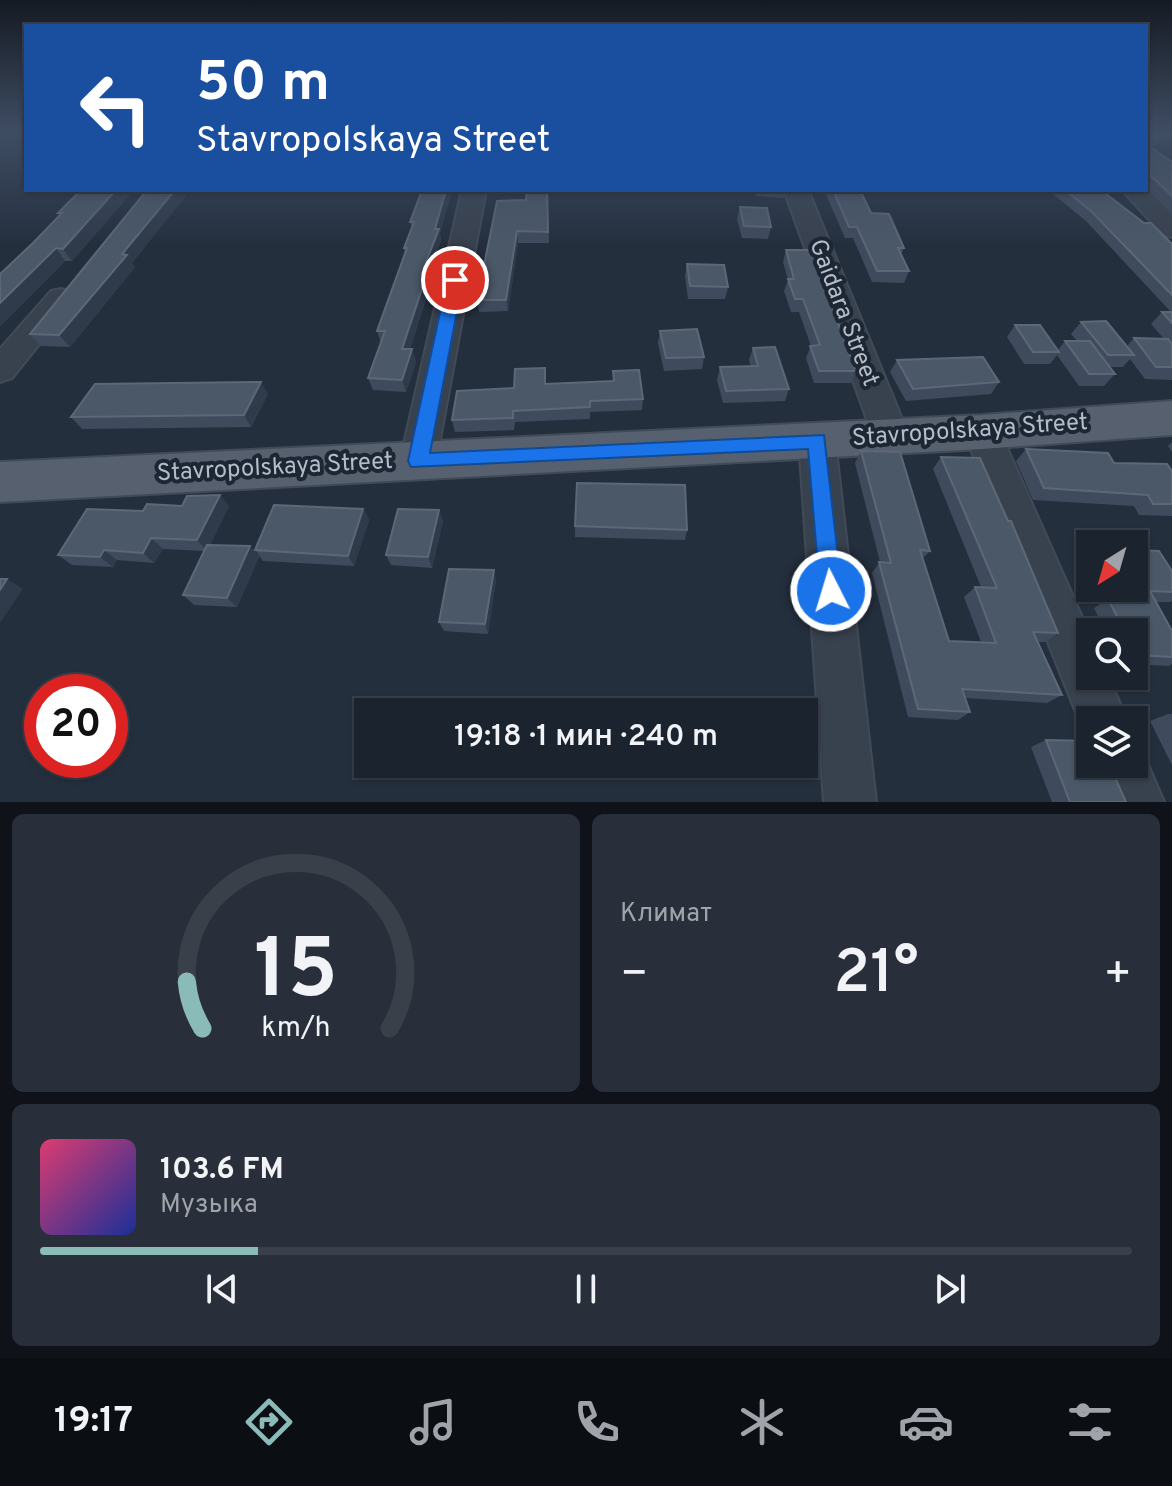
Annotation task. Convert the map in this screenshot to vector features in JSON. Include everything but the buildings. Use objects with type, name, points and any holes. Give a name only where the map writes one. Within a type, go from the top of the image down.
[{"type":"main road","name":"Stavropolskaya Street","points":[[0,482],[982,432],[1172,418]]},
{"type":"street","points":[[418,461],[474,192]]},
{"type":"street","name":"Gaidara Street","points":[[797,192],[891,436]]},
{"type":"street","points":[[1136,192],[1172,229]]},
{"type":"street","points":[[0,370],[80,274]]},
{"type":"street","points":[[982,432],[1097,706]]},
{"type":"street","points":[[817,441],[850,802]]},
{"type":"street","points":[[1128,778],[1138,802]]},
{"type":"route","points":[[455,280],[418,461],[817,441],[831,591]]}]
